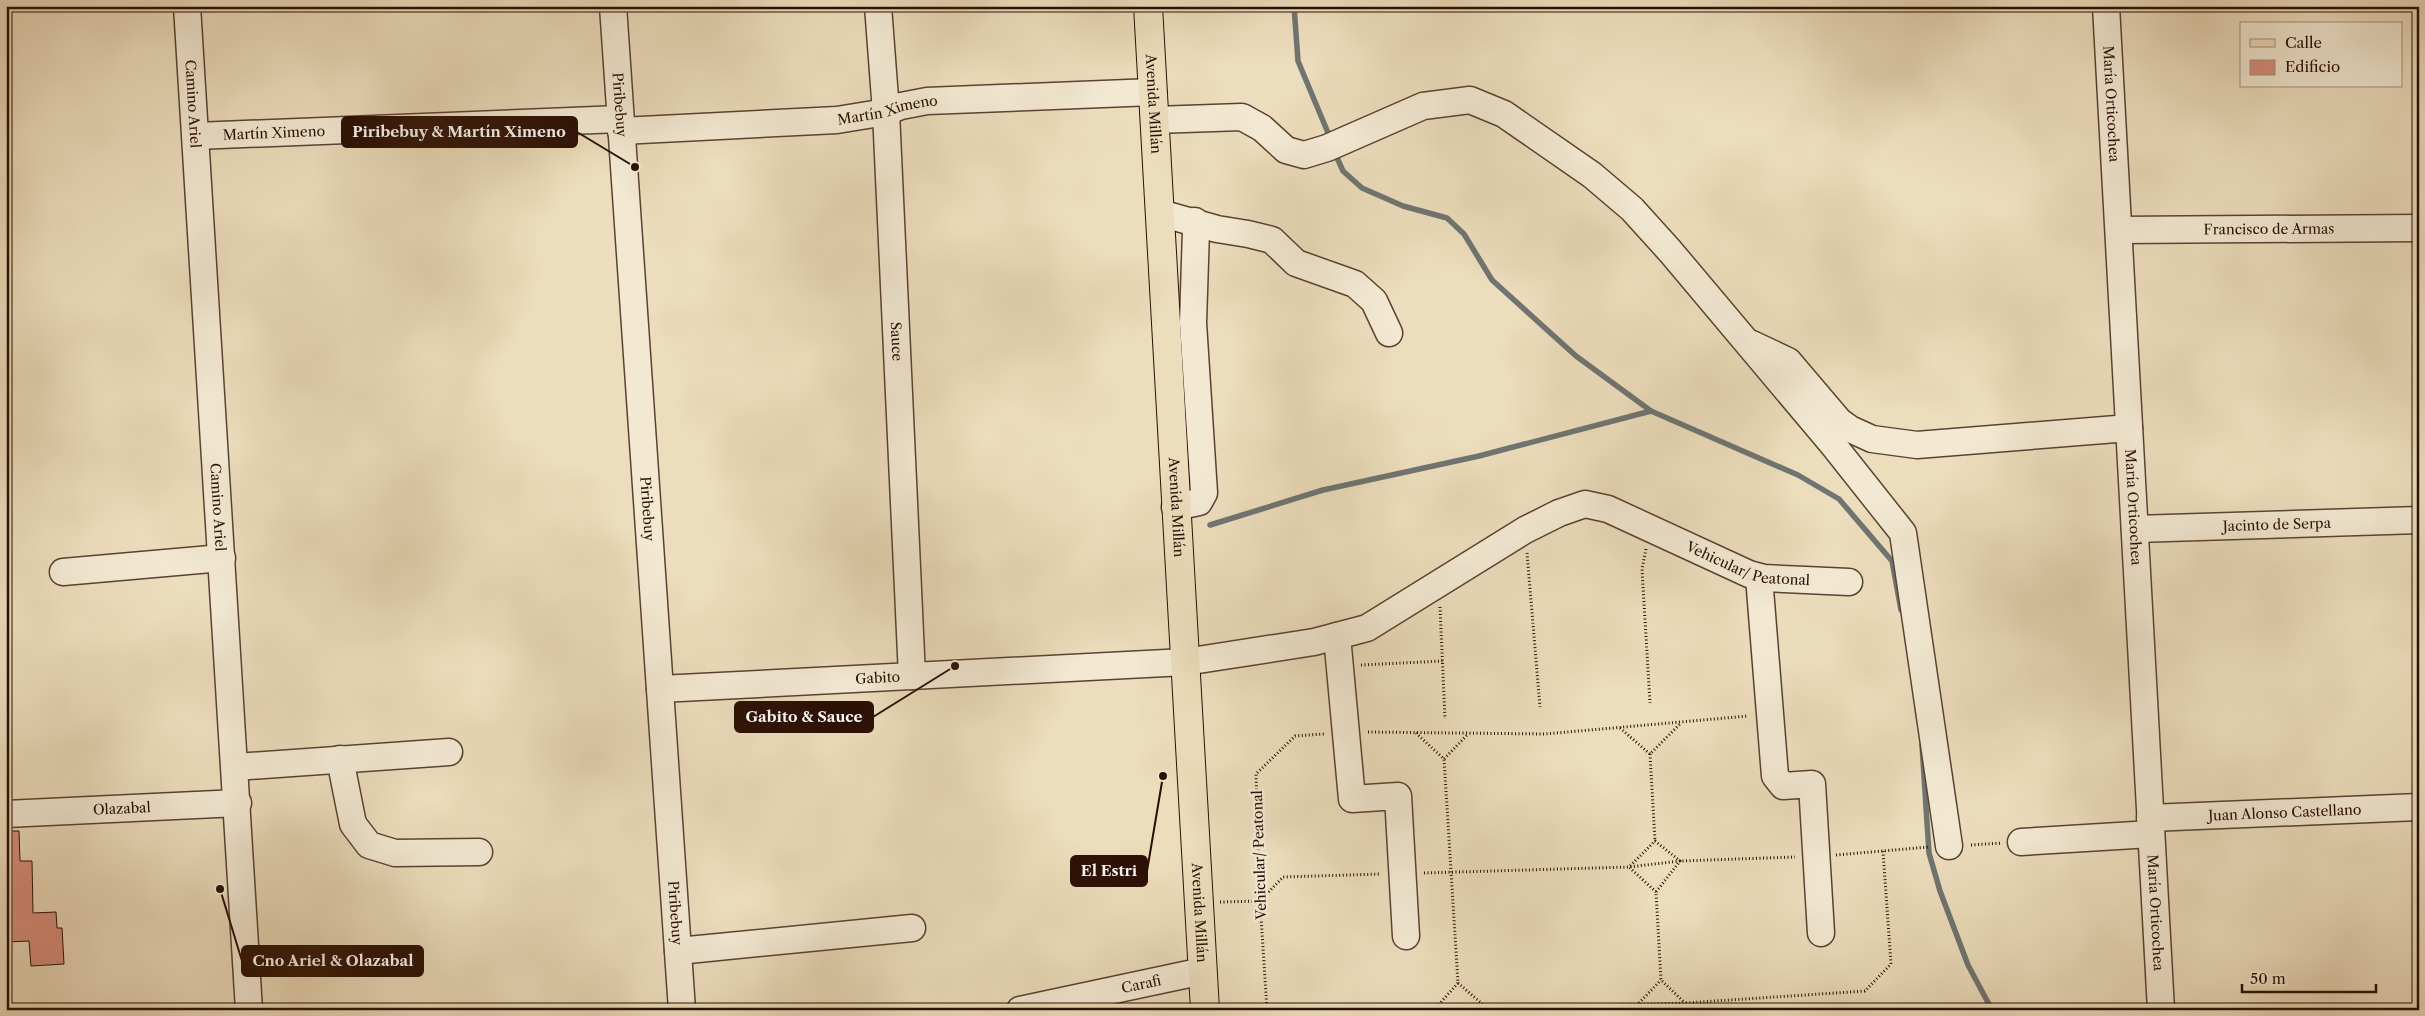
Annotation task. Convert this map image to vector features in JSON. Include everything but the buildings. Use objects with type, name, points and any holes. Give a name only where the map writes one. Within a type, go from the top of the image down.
[{"type":"main road","name":"Avenida Millán","points":[[1148,6],[1175,507],[1206,1010]]},
{"type":"street","name":"Camino Ariel","points":[[188,6],[238,803],[249,1010]]},
{"type":"street","name":"Piribebuy","points":[[612,6],[682,1010]]},
{"type":"street","name":"Sauce","points":[[878,6],[886,112],[912,676]]},
{"type":"street","name":"María Orticochea","points":[[2106,6],[2161,1010]]},
{"type":"street","name":"Martín Ximeno","points":[[196,136],[837,120],[886,112],[901,106],[927,101],[1153,92]]},
{"type":"street","points":[[1154,120],[1242,117],[1262,128],[1280,145],[1292,153],[1304,155],[1334,145],[1423,106],[1470,100],[1504,114],[1592,175],[1632,209],[1746,342],[1903,533],[1959,846]]},
{"type":"street","points":[[1160,213],[1195,221],[1217,229],[1272,240],[1296,263],[1355,284],[1374,302],[1389,333]]},
{"type":"street","points":[[1175,507],[1199,502],[1204,492],[1193,323],[1195,221]]},
{"type":"street","name":"Francisco de Armas","points":[[2119,230],[2419,228]]},
{"type":"street","points":[[1746,342],[1788,361],[1839,421],[1850,429],[1872,439],[1917,446],[2129,428]]},
{"type":"street","name":"Vehicular/ Peatonal","points":[[1185,662],[1314,642],[1367,628],[1525,530],[1559,513],[1585,504],[1608,509],[1734,569],[1759,577],[1849,582]]},
{"type":"street","name":"Jacinto de Serpa","points":[[2135,529],[2419,520]]},
{"type":"street","points":[[63,572],[222,558]]},
{"type":"street","points":[[1759,577],[1774,776],[1783,786],[1812,784],[1821,933]]},
{"type":"street","points":[[1337,636],[1352,799],[1398,796],[1406,936]]},
{"type":"street","name":"Gabito","points":[[660,689],[1185,662]]},
{"type":"street","points":[[235,767],[449,752]]},
{"type":"street","points":[[340,760],[352,824],[369,846],[395,852],[479,852]]},
{"type":"street","name":"Olazabal","points":[[6,814],[238,803]]},
{"type":"street","name":"Juan Alonso Castellano","points":[[2021,842],[2151,826],[2419,806]]},
{"type":"street","points":[[678,951],[912,928]]},
{"type":"street","name":"Carafi","points":[[1020,1010],[1203,971]]},
{"type":"path","points":[[1650,529],[1642,569],[1650,703]]},
{"type":"path","points":[[1525,530],[1540,707]]},
{"type":"path","points":[[1439,582],[1445,719]]},
{"type":"path","points":[[1340,666],[1443,661]]},
{"type":"path","name":"Vehicular/ Peatonal","points":[[1267,1010],[1260,901],[1256,774],[1295,736],[1345,732],[1545,734],[1769,714]]},
{"type":"path","points":[[1650,754],[1681,722]]},
{"type":"path","points":[[1619,728],[1650,754],[1655,841],[1629,868]]},
{"type":"path","points":[[1416,733],[1444,759],[1452,872],[1458,983],[1434,1010]]},
{"type":"path","points":[[1444,759],[1469,734]]},
{"type":"path","points":[[1655,841],[1680,860]]},
{"type":"path","points":[[1959,846],[2021,842]]},
{"type":"path","points":[[1199,903],[1260,901],[1283,877],[1629,868],[1680,860],[1815,857],[1921,849]]},
{"type":"path","points":[[1458,983],[1488,1009],[1685,1003],[1865,991],[1891,964],[1883,851]]},
{"type":"path","points":[[1680,860],[1656,892],[1661,980],[1685,1003]]},
{"type":"path","points":[[1629,868],[1656,892]]},
{"type":"path","points":[[1639,1004],[1661,980]]},
{"type":"path","points":[[1623,1005],[1624,1010]]},
{"type":"path","points":[[1596,1006],[1600,1010]]},
{"type":"waterway","points":[[1294,6],[1298,61],[1331,140]]},
{"type":"waterway","points":[[1334,151],[1343,171],[1362,188],[1403,206],[1447,218],[1464,234],[1492,280],[1576,356],[1651,411],[1798,475],[1839,499],[1892,561],[1901,610]]},
{"type":"waterway","points":[[1210,525],[1323,490],[1479,456],[1651,411]]},
{"type":"waterway","points":[[1922,745],[1929,853],[1940,891],[1968,965],[1992,1010]]},
{"type":"place","name":"Piribebuy & Martín Ximeno","points":[[635,167]]},
{"type":"place","name":"Gabito & Sauce","points":[[955,666]]},
{"type":"place","name":"El Estri","points":[[1163,776]]},
{"type":"place","name":"Cno Ariel & Olazabal","points":[[220,889]]}]
